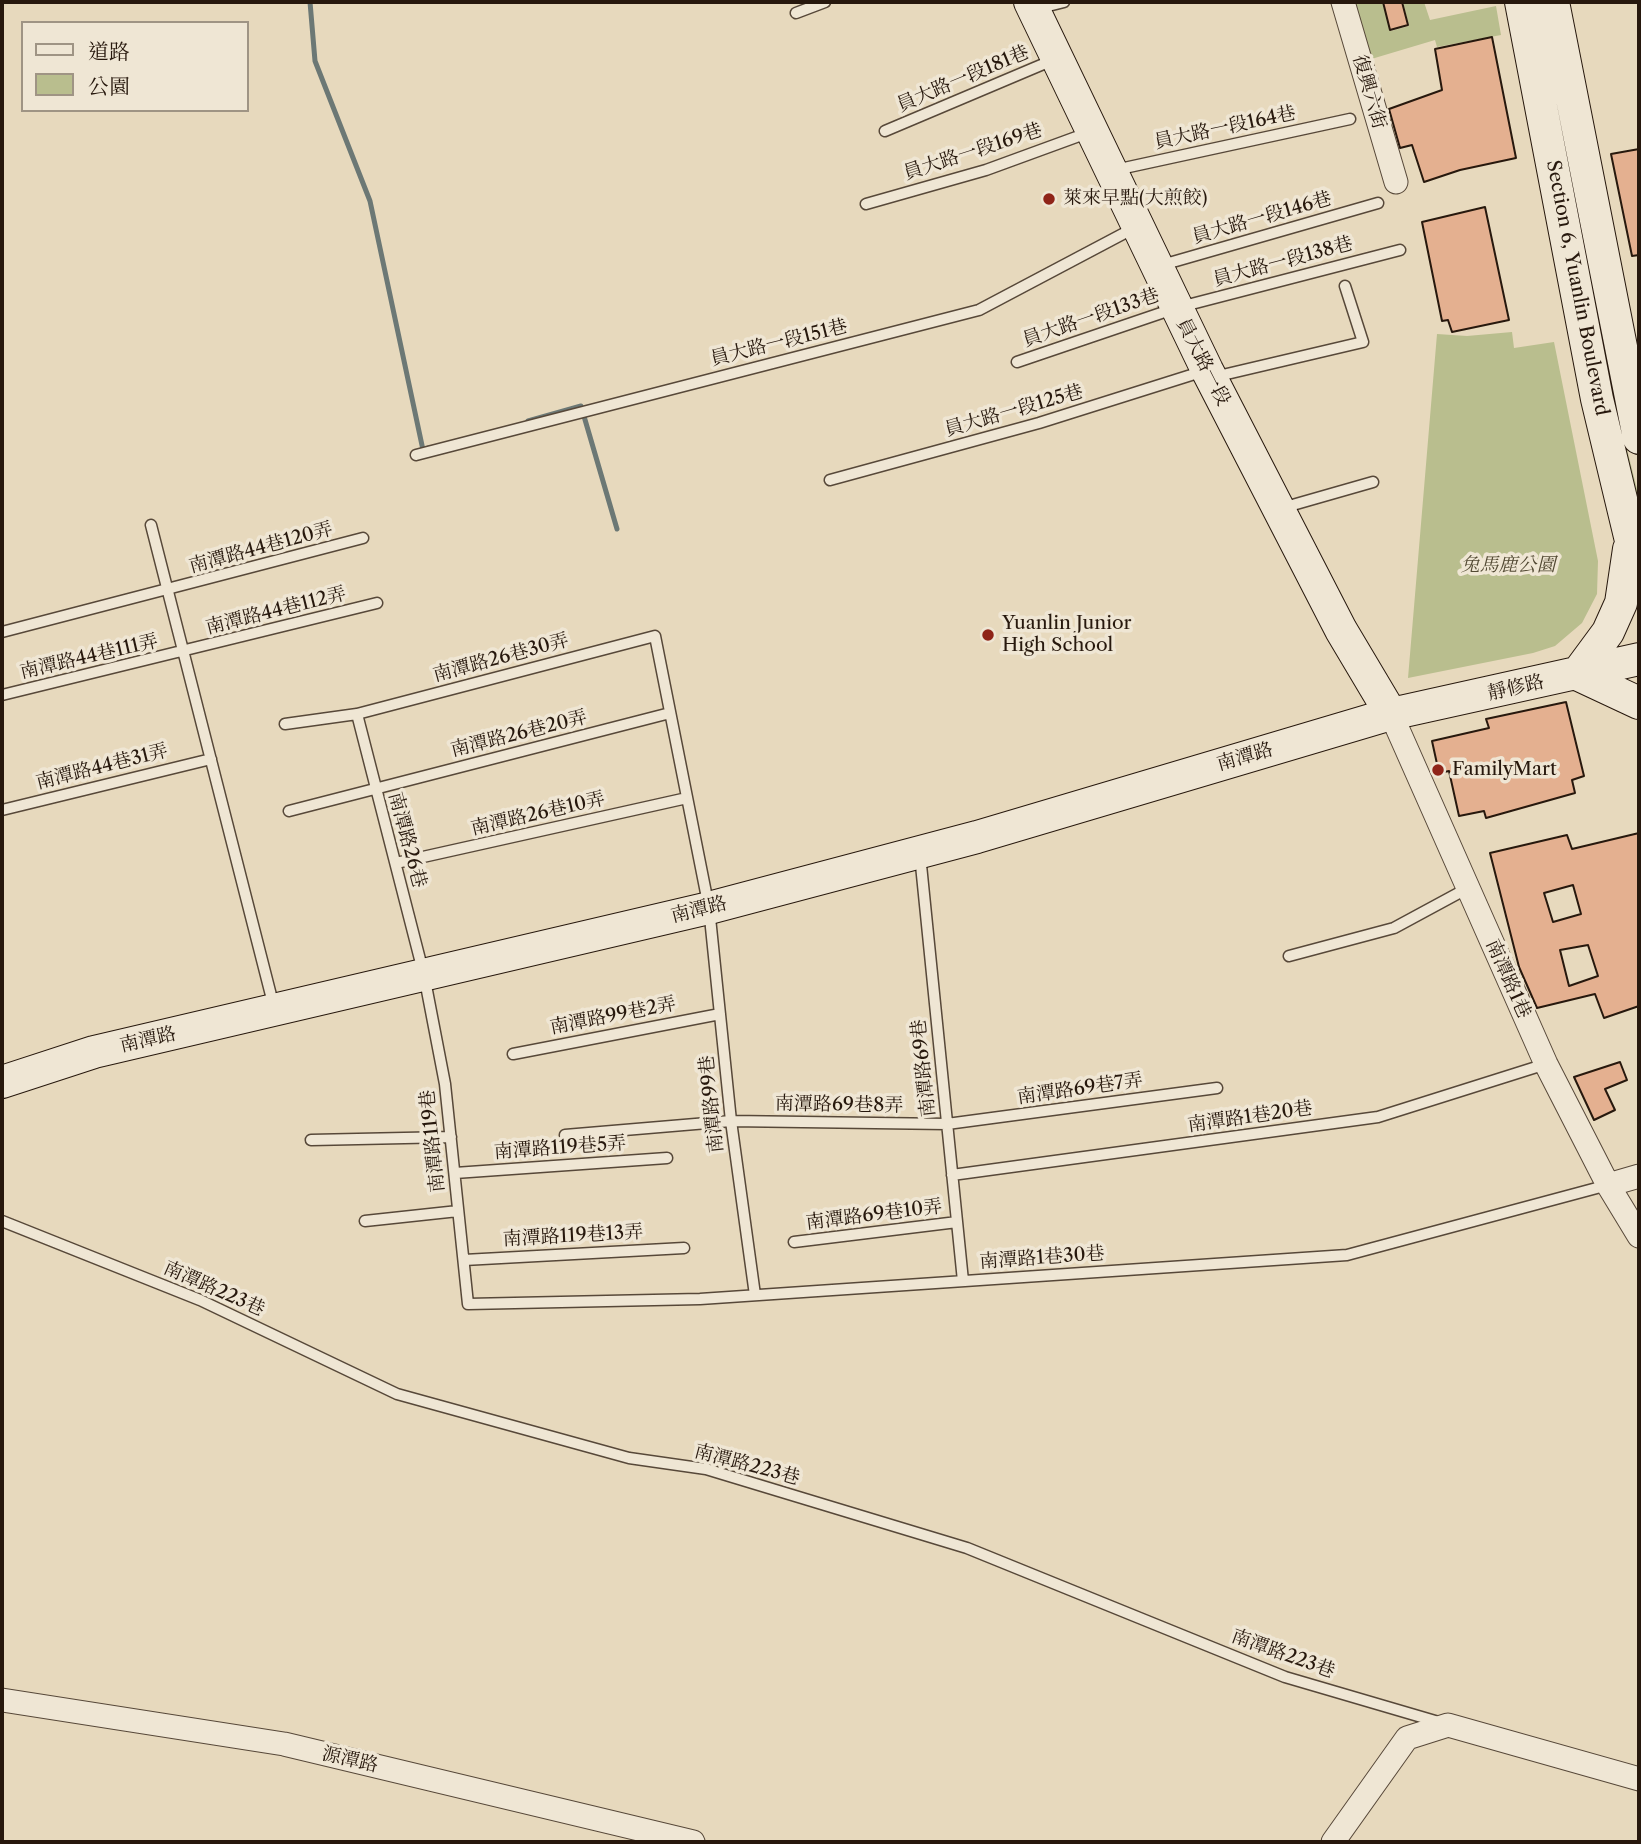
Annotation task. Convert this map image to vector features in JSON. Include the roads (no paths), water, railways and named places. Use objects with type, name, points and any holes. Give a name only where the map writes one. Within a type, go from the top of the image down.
[{"type":"street","name":"復興六街","points":[[1343,2],[1396,182]]},
{"type":"street","name":"Section 6, Yuanlin Boulevard","points":[[1521,2],[1597,399],[1639,573]]},
{"type":"street","name":"Section 6, Yuanlin Boulevard","points":[[1553,2],[1639,438]]},
{"type":"street","name":"員大路一段","points":[[1032,6],[1090,132],[1209,374],[1340,630],[1391,714]]},
{"type":"street","points":[[1630,538],[1628,576],[1621,603],[1608,632],[1577,674],[1639,703]]},
{"type":"street","name":"靜修路","points":[[1391,714],[1639,659]]},
{"type":"street","name":"南潭路","points":[[2,1082],[94,1052],[709,908],[920,852],[1391,714]]},
{"type":"street","name":"南潭路1巷","points":[[1391,714],[1546,1064],[1608,1185],[1639,1236]]},
{"type":"street","points":[[1608,1185],[1639,1176]]},
{"type":"street","name":"源潭路","points":[[2,1700],[285,1744],[693,1842]]},
{"type":"street","points":[[1333,1842],[1407,1738],[1448,1725],[1639,1779]]},
{"type":"lane","points":[[796,13],[825,2]]},
{"type":"lane","points":[[1032,6],[1064,2]]},
{"type":"lane","name":"員大路一段181巷","points":[[885,131],[1056,59]]},
{"type":"lane","name":"員大路一段164巷","points":[[1109,171],[1350,119]]},
{"type":"lane","name":"員大路一段169巷","points":[[866,204],[986,170],[1090,132]]},
{"type":"lane","name":"員大路一段146巷","points":[[1156,267],[1378,203]]},
{"type":"lane","name":"員大路一段151巷","points":[[416,455],[979,310],[1136,227]]},
{"type":"lane","name":"員大路一段138巷","points":[[1176,308],[1400,250]]},
{"type":"lane","name":"員大路一段125巷","points":[[830,480],[1209,374],[1363,342],[1345,286]]},
{"type":"lane","name":"員大路一段133巷","points":[[1017,362],[1176,308]]},
{"type":"lane","points":[[1278,509],[1373,482]]},
{"type":"lane","points":[[151,525],[275,1010]]},
{"type":"lane","name":"南潭路44巷120弄","points":[[2,632],[168,592],[363,538]]},
{"type":"lane","name":"南潭路44巷112弄","points":[[184,652],[377,603]]},
{"type":"lane","name":"南潭路99巷","points":[[655,636],[709,908],[731,1121],[755,1296]]},
{"type":"lane","name":"南潭路26巷30弄","points":[[285,724],[357,714],[655,636]]},
{"type":"lane","name":"南潭路44巷111弄","points":[[2,695],[184,652]]},
{"type":"lane","name":"南潭路26巷20弄","points":[[289,811],[670,713]]},
{"type":"lane","name":"南潭路26巷","points":[[357,714],[424,975]]},
{"type":"lane","name":"南潭路44巷31弄","points":[[2,810],[211,759]]},
{"type":"lane","name":"南潭路26巷10弄","points":[[396,863],[687,798]]},
{"type":"lane","name":"南潭路69巷","points":[[920,852],[963,1281]]},
{"type":"lane","points":[[1289,956],[1394,928],[1468,888]]},
{"type":"lane","name":"南潭路119巷","points":[[424,975],[445,1084],[468,1304]]},
{"type":"lane","name":"南潭路99巷2弄","points":[[513,1054],[720,1014]]},
{"type":"lane","name":"南潭路1巷20巷","points":[[953,1175],[1378,1117],[1546,1064]]},
{"type":"lane","name":"南潭路69巷7弄","points":[[947,1124],[1217,1088]]},
{"type":"lane","name":"南潭路69巷8弄","points":[[565,1135],[731,1121],[947,1124]]},
{"type":"lane","points":[[312,1140],[451,1137]]},
{"type":"lane","name":"南潭路119巷5弄","points":[[454,1172],[667,1158]]},
{"type":"lane","name":"南潭路1巷30巷","points":[[468,1304],[755,1296],[1347,1255],[1608,1185]]},
{"type":"lane","points":[[365,1221],[458,1211]]},
{"type":"lane","name":"南潭路223巷","points":[[2,1221],[201,1300],[397,1394],[629,1458],[706,1469],[967,1548],[1285,1676],[1448,1725]]},
{"type":"lane","name":"南潭路69巷10弄","points":[[794,1242],[957,1222]]},
{"type":"lane","name":"南潭路119巷13弄","points":[[464,1260],[684,1248]]},
{"type":"waterway","points":[[310,2],[315,61],[370,201],[423,450],[428,448]]},
{"type":"waterway","points":[[528,421],[581,406],[617,529]]},
{"type":"place","name":"萊來早點(大煎餃)","points":[[1049,199]]},
{"type":"place","name":"Yuanlin Junior High School","points":[[988,635]]},
{"type":"place","name":"FamilyMart","points":[[1438,770]]},
{"type":"park label","name":"兔馬鹿公園","points":[[1508,566]]}]
